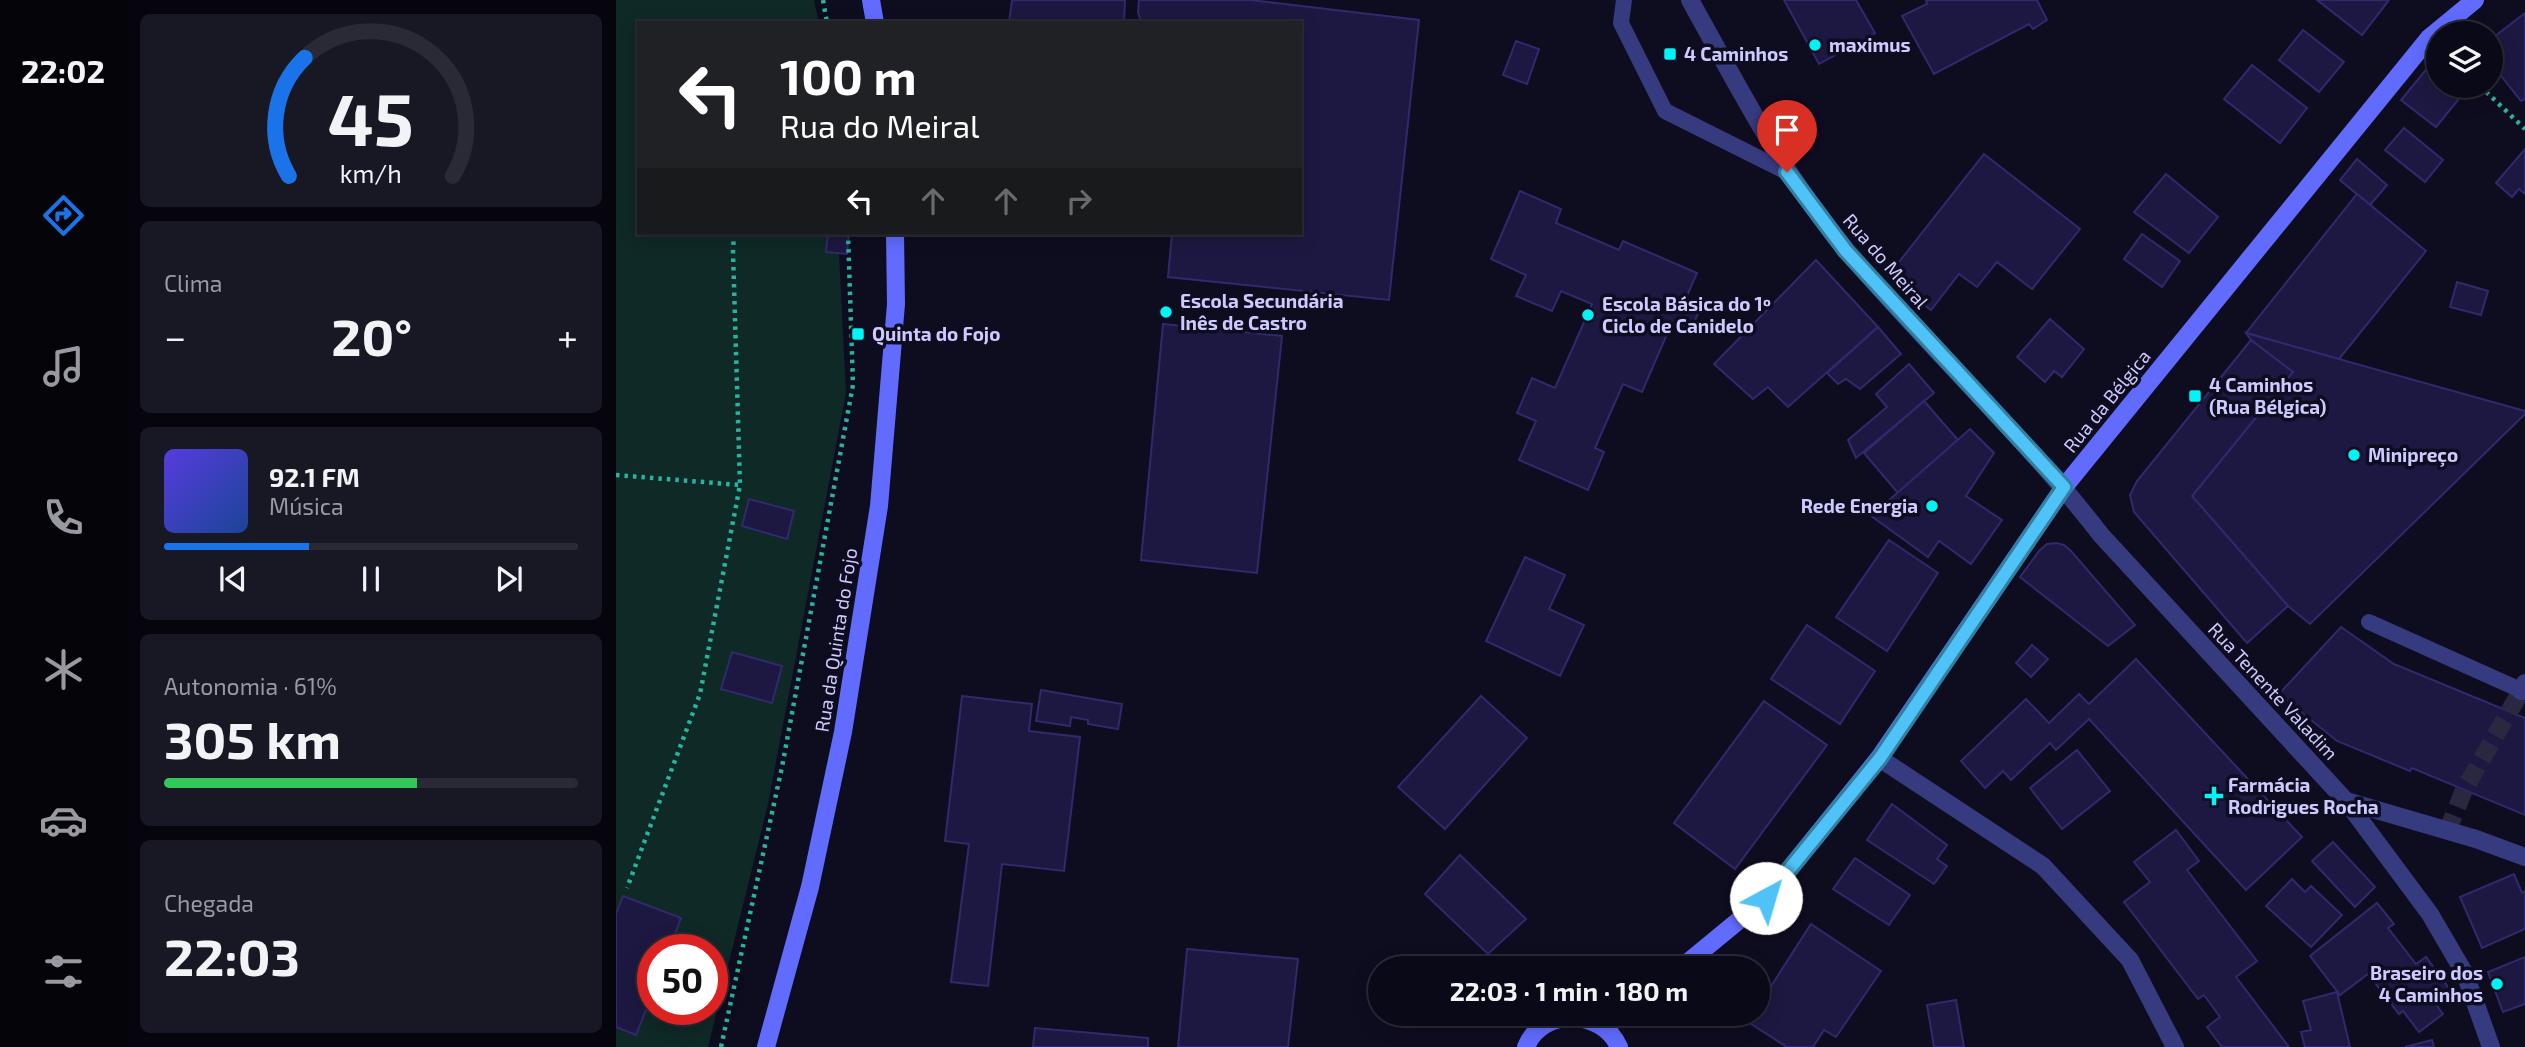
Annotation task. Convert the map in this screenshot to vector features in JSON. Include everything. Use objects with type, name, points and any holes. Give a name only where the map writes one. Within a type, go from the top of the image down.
[{"type":"main road","points":[[871,0],[875,21]]},
{"type":"main road","name":"Rua da Bélgica","points":[[1696,956],[1766,898],[1880,758],[2064,487],[2429,37],[2475,0]]},
{"type":"main road","name":"Rua da Quinta do Fojo","points":[[766,1047],[810,887],[843,732],[879,506],[896,304],[895,235]]},
{"type":"main road","points":[[1526,1047],[1539,1029],[1554,1020],[1571,1017],[1588,1019],[1604,1027],[1619,1047]]},
{"type":"street","name":"Rua do Meiral","points":[[1690,0],[1787,172],[1846,251],[2064,487]]},
{"type":"street","name":"Rua Tenente Valadim","points":[[2064,487],[2101,535],[2346,802],[2430,914],[2465,974],[2491,1047]]},
{"type":"street","points":[[1880,758],[2043,866],[2130,960],[2175,1047]]},
{"type":"street","points":[[2346,802],[2476,839],[2525,857]]},
{"type":"lane","points":[[1624,0],[1621,23],[1665,111],[1787,172]]},
{"type":"lane","points":[[2369,622],[2524,689]]},
{"type":"path","points":[[823,0],[827,21]]},
{"type":"path","points":[[2493,98],[2525,129]]},
{"type":"path","points":[[627,887],[700,694],[740,485],[734,235]]},
{"type":"path","points":[[721,1047],[782,767],[853,385],[848,235]]},
{"type":"path","points":[[616,475],[740,485]]},
{"type":"green space","points":[[616,0],[814,0],[819,21],[637,21],[637,235],[838,235],[846,393],[768,804],[728,966],[728,934],[637,934],[637,1025],[713,1025],[708,1047],[616,1047]]},
{"type":"building","points":[[1012,0],[1125,0],[1124,21],[1009,21]]},
{"type":"building","points":[[1139,0],[1250,0],[1419,20],[1389,300],[1168,277],[1172,235],[1302,235],[1302,21],[1140,21]]},
{"type":"building","points":[[1784,0],[1856,0],[1875,33],[1819,64]]},
{"type":"building","points":[[1926,0],[2037,0],[2047,20],[2033,29],[2029,24],[1934,74],[1902,16],[1927,4]]},
{"type":"building","points":[[2317,0],[2389,0],[2362,35]]},
{"type":"building","points":[[2525,13],[2525,99],[2521,101],[2503,78],[2503,30]]},
{"type":"building","points":[[2303,30],[2344,62],[2319,92],[2279,60]]},
{"type":"building","points":[[1516,41],[1539,49],[1527,84],[1503,75]]},
{"type":"building","points":[[2252,65],[2307,108],[2280,143],[2224,99]]},
{"type":"building","points":[[2426,70],[2426,98],[2460,98],[2436,127],[2401,100]]},
{"type":"building","points":[[2404,128],[2443,160],[2425,182],[2385,150]]},
{"type":"building","points":[[2525,149],[2525,194],[2519,189],[2512,197],[2496,183]]},
{"type":"building","points":[[1984,154],[2080,229],[2032,289],[1997,262],[1977,287],[1959,274],[1931,310],[1888,276]]},
{"type":"building","points":[[2357,159],[2387,185],[2370,205],[2340,180]]},
{"type":"building","points":[[2166,174],[2218,217],[2189,253],[2134,212]]},
{"type":"building","points":[[1520,191],[1561,209],[1556,223],[1619,250],[1623,241],[1697,273],[1682,307],[1698,314],[1689,333],[1671,325],[1642,392],[1623,384],[1595,448],[1604,452],[1588,490],[1519,460],[1536,421],[1517,413],[1532,378],[1555,388],[1592,304],[1561,291],[1552,311],[1516,296],[1526,275],[1491,259]]},
{"type":"building","points":[[2357,194],[2426,251],[2339,359],[2246,333]]},
{"type":"building","points":[[2142,234],[2180,261],[2162,287],[2124,259]]},
{"type":"building","points":[[828,235],[849,235],[847,254],[826,252]]},
{"type":"building","points":[[1816,260],[1878,327],[1788,407],[1768,387],[1753,399],[1714,364]]},
{"type":"building","points":[[2457,282],[2488,291],[2481,315],[2450,307]]},
{"type":"building","points":[[2050,319],[2084,349],[2062,377],[2054,371],[2045,382],[2017,357]]},
{"type":"building","points":[[1163,324],[1282,336],[1257,573],[1141,560]]},
{"type":"building","points":[[1878,327],[1901,354],[1860,389],[1846,379],[1838,384],[1827,373]]},
{"type":"building","name":"Minipreço","points":[[2246,333],[2525,411],[2525,414],[2310,624],[2288,606],[2192,496],[2293,372],[2251,340]]},
{"type":"building","points":[[2251,340],[2293,372],[2192,496],[2288,606],[2247,643],[2134,512],[2130,495],[2137,481]]},
{"type":"building","points":[[1909,364],[1934,393],[1856,458],[1848,440],[1887,407],[1876,394]]},
{"type":"building","points":[[1924,401],[1958,440],[1898,493],[1864,453]]},
{"type":"building","name":"Rede Energia","points":[[1970,429],[1994,453],[1966,496],[2002,520],[1971,564],[1939,541],[1928,557],[1871,516]]},
{"type":"building","points":[[749,499],[794,511],[787,539],[742,526]]},
{"type":"building","points":[[1889,540],[1938,573],[1887,651],[1836,617]]},
{"type":"building","points":[[2056,543],[2071,551],[2135,625],[2108,646],[2020,577],[2039,551],[2047,544]]},
{"type":"building","points":[[1525,557],[1565,575],[1549,609],[1584,625],[1560,676],[1486,641]]},
{"type":"building","points":[[1807,625],[1875,671],[1840,724],[1771,679]]},
{"type":"building","points":[[2341,627],[2394,664],[2525,718],[2525,815],[2412,768],[2410,771],[2337,741],[2279,694]]},
{"type":"building","points":[[2032,645],[2048,659],[2031,677],[2016,663]]},
{"type":"building","points":[[732,652],[782,666],[772,703],[721,689]]},
{"type":"building","points":[[2136,659],[2302,837],[2246,890],[2089,719],[2056,750],[2050,743],[2011,780],[2003,771],[1985,788],[1961,761],[2026,699],[2049,723],[2079,694],[2089,704]]},
{"type":"building","points":[[1041,690],[1122,704],[1118,729],[1088,724],[1088,720],[1071,717],[1070,726],[1036,721]]},
{"type":"building","points":[[962,696],[1032,704],[1029,731],[1080,737],[1064,871],[1002,864],[988,986],[951,982],[969,844],[945,841]]},
{"type":"building","points":[[1481,696],[1527,738],[1445,829],[1398,787]]},
{"type":"building","points":[[1764,701],[1827,745],[1735,869],[1674,823]]},
{"type":"building","points":[[2077,750],[2110,791],[2062,829],[2030,788]]},
{"type":"building","points":[[1892,804],[1947,845],[1937,859],[1947,866],[1934,884],[1867,840]]},
{"type":"building","points":[[2176,830],[2199,861],[2187,870],[2257,961],[2236,977],[2289,1047],[2222,1047],[2207,1027],[2220,1017],[2204,995],[2198,999],[2124,902],[2150,882],[2134,862]]},
{"type":"building","points":[[2333,842],[2375,887],[2355,907],[2312,861]]},
{"type":"building","points":[[1460,855],[1526,919],[1488,954],[1425,894]]},
{"type":"building","points":[[1855,858],[1910,895],[1889,925],[1833,889]]},
{"type":"building","points":[[2514,874],[2522,893],[2525,891],[2525,929],[2482,948],[2460,897]]},
{"type":"building","points":[[2292,879],[2305,892],[2311,886],[2342,915],[2311,947],[2266,906]]},
{"type":"building","points":[[623,896],[681,918],[675,934],[637,934],[637,1025],[640,1025],[636,1035],[616,1027],[616,914]]},
{"type":"building","points":[[2377,903],[2394,924],[2388,928],[2416,964],[2426,957],[2451,991],[2435,1003],[2443,1014],[2419,1032],[2403,1011],[2399,1014],[2368,974],[2340,995],[2310,956]]},
{"type":"building","points":[[1811,924],[1881,971],[1836,1037],[1824,1030],[1813,1047],[1787,1047],[1754,1026],[1770,1026],[1770,988]]},
{"type":"building","points":[[1187,949],[1298,959],[1288,1047],[1178,1047]]},
{"type":"building","points":[[2525,957],[2525,1004],[2503,1012],[2488,972]]},
{"type":"building","points":[[2337,992],[2350,1047],[2305,1047],[2301,1032],[2311,1030],[2303,1001]]},
{"type":"building","points":[[1956,1000],[1964,1047],[1934,1047],[1927,1005]]},
{"type":"building","points":[[1035,1028],[1148,1038],[1148,1047],[1033,1047]]},
{"type":"building","points":[[2432,1040],[2434,1047],[2405,1047]]},
{"type":"tunnel","points":[[2447,832],[2464,790],[2521,691]]},
{"type":"place","name":"maximus","points":[[1815,45]]},
{"type":"place","name":"4 Caminhos","points":[[1670,54]]},
{"type":"place","name":"Escola Secundária Inês de Castro","points":[[1166,312]]},
{"type":"place","name":"Escola Básica do 1º Ciclo de Canidelo","points":[[1588,315]]},
{"type":"place","name":"Quinta do Fojo","points":[[858,334]]},
{"type":"place","name":"4 Caminhos (Rua Bélgica)","points":[[2195,396]]},
{"type":"place","name":"Minipreço","points":[[2354,455]]},
{"type":"place","name":"Rede Energia","points":[[1932,506]]},
{"type":"place","name":"Farmácia Rodrigues Rocha","points":[[2214,796]]},
{"type":"place","name":"Braseiro dos 4 Caminhos","points":[[2497,984]]},
{"type":"route","points":[[1766,898],[1880,758],[2064,487],[1846,251],[1787,172]]}]
